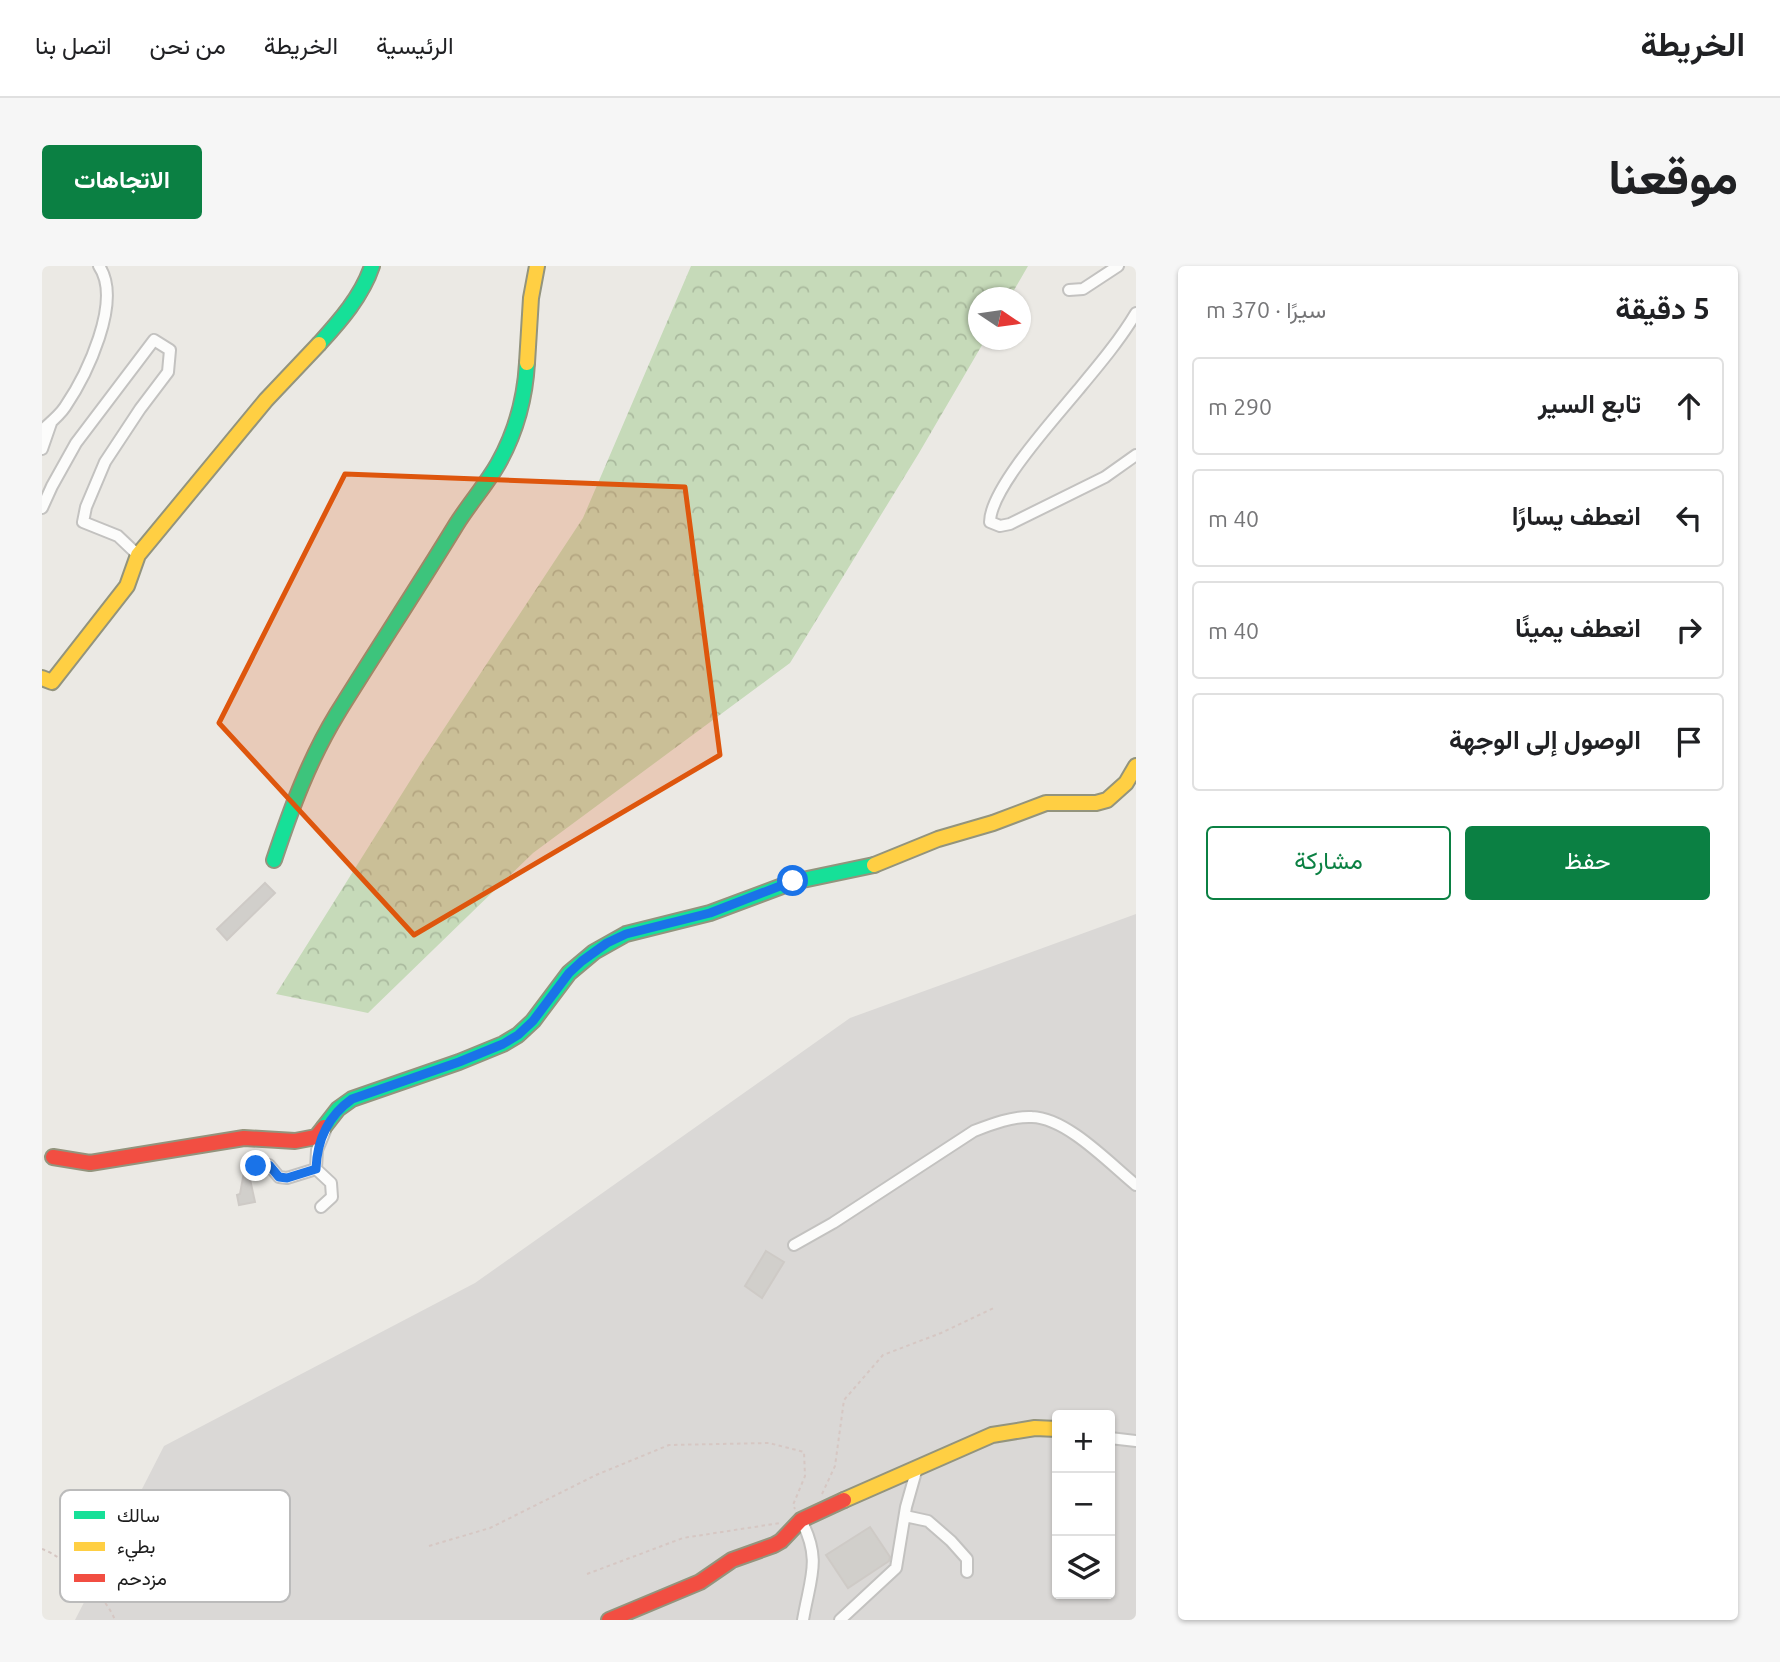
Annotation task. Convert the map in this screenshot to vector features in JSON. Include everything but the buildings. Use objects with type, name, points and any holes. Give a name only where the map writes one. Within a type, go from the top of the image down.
[{"type":"street","points":[[42,430],[63,410],[82,379],[101,329],[107,288],[105,275],[99,266]]},
{"type":"street","points":[[42,678],[52,682],[90,635],[127,586],[138,555],[266,400],[335,327],[366,283],[372,266]]},
{"type":"street","points":[[274,860],[313,758],[336,716],[498,464],[516,426],[526,383],[531,298],[537,266]]},
{"type":"street","points":[[1069,290],[1083,289],[1118,266]]},
{"type":"street","points":[[1136,313],[1025,456],[990,509],[990,522],[1000,526],[1010,524],[1105,477],[1136,455]]},
{"type":"street","points":[[42,508],[76,443],[154,340],[170,350],[168,372],[105,462],[86,507],[83,522],[118,536],[138,555]]},
{"type":"street","points":[[42,449],[52,420]]},
{"type":"street","points":[[53,1157],[90,1163],[244,1138],[295,1141],[316,1137],[338,1109],[352,1099],[459,1062],[518,1035],[533,1021],[569,973],[594,952],[626,934],[710,913],[793,881],[876,864],[938,839],[993,823],[1046,803],[1096,803],[1107,800],[1117,793],[1136,766]]},
{"type":"street","points":[[794,1245],[974,1131],[998,1122],[1033,1117],[1057,1123],[1075,1133],[1136,1185]]},
{"type":"street","points":[[321,1207],[332,1197],[331,1183],[316,1169],[317,1150],[328,1122]]},
{"type":"street","points":[[256,1166],[269,1165],[279,1177],[287,1178],[316,1169]]},
{"type":"street","points":[[609,1620],[700,1582],[733,1560],[781,1541],[806,1517],[964,1446],[1028,1427],[1052,1429]]},
{"type":"street","points":[[1115,1439],[1136,1441]]},
{"type":"street","points":[[841,1620],[896,1568],[917,1468]]},
{"type":"street","points":[[905,1516],[928,1521],[951,1541],[967,1559],[967,1572]]},
{"type":"street","points":[[803,1620],[814,1559],[806,1517]]},
{"type":"path","points":[[806,1517],[835,1466],[844,1400],[883,1355],[941,1333],[996,1307]]},
{"type":"path","points":[[429,1546],[490,1528],[596,1475],[669,1445],[769,1443],[804,1452],[805,1476],[793,1505],[806,1517]]},
{"type":"path","points":[[587,1574],[683,1538],[806,1517]]},
{"type":"path","points":[[42,1549],[60,1558]]},
{"type":"path","points":[[105,1602],[115,1620]]},
{"type":"highlighted area","points":[[345,474],[685,487],[720,755],[414,935],[219,723]]},
{"type":"shaded area","points":[[1136,914],[1136,1620],[75,1620],[84,1602],[290,1602],[290,1490],[141,1490],[164,1446],[475,1283],[850,1018]]},
{"type":"green space","points":[[691,266],[1028,266],[1016,287],[968,287],[968,350],[979,350],[790,663],[533,853],[368,1013],[276,994],[420,765],[583,518]]},
{"type":"traffic: fast","points":[[319,344],[356,298],[372,266]]},
{"type":"traffic: fast","points":[[274,860],[301,785],[327,731],[504,452],[518,415],[527,363]]},
{"type":"traffic: fast","points":[[324,1127],[338,1109],[352,1099],[459,1062],[518,1035],[533,1021],[569,973],[594,952],[626,934],[710,913],[793,882],[874,865]]},
{"type":"traffic: slow","points":[[527,363],[531,298],[537,266]]},
{"type":"traffic: slow","points":[[42,678],[52,682],[127,586],[138,555],[266,400],[319,344]]},
{"type":"traffic: slow","points":[[874,865],[938,839],[993,823],[1046,803],[1096,803],[1107,800],[1126,783],[1136,766]]},
{"type":"traffic: slow","points":[[844,1500],[992,1435],[1035,1428],[1052,1429]]},
{"type":"traffic: jam","points":[[53,1157],[90,1163],[244,1138],[295,1141],[316,1137],[324,1127]]},
{"type":"traffic: jam","points":[[609,1620],[700,1582],[732,1560],[774,1545],[801,1520],[844,1500]]},
{"type":"route","points":[[256,1166],[269,1165],[279,1177],[287,1178],[316,1169],[317,1150],[328,1122],[338,1109],[352,1099],[459,1062],[518,1035],[533,1021],[569,973],[607,943],[643,929],[710,913],[793,881]]}]
